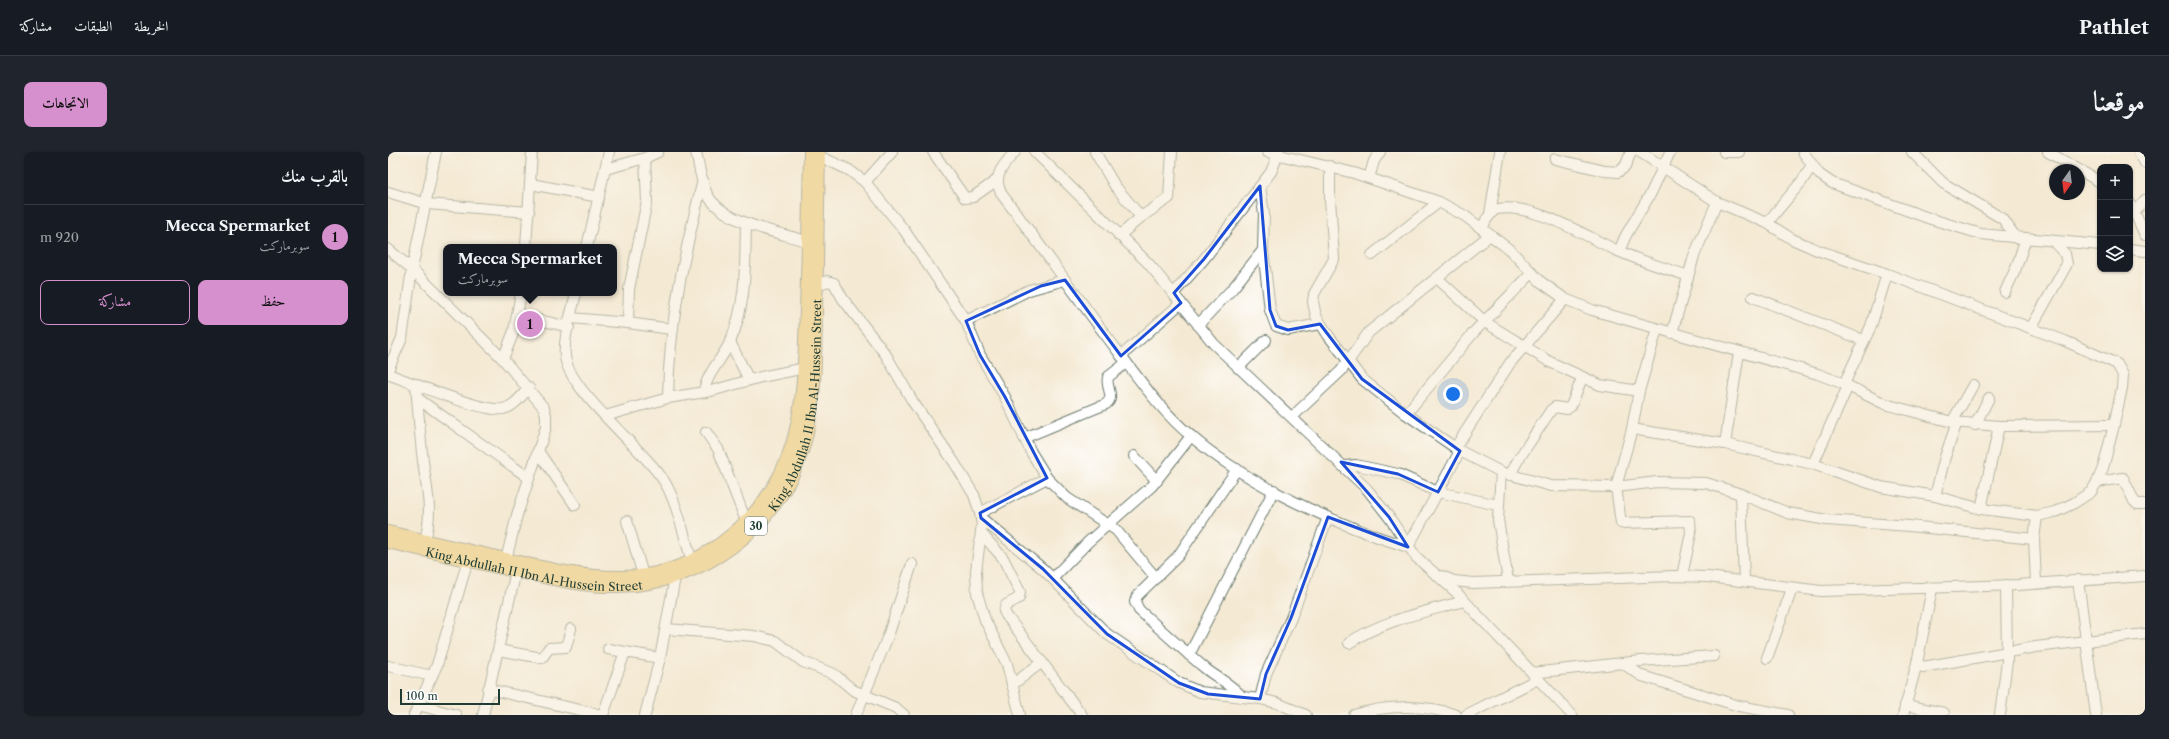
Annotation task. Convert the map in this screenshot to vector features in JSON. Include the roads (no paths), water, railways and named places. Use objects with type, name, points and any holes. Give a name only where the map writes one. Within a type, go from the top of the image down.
[{"type":"main road","name":"King Abdullah II Ibn Al-Hussein Street","points":[[388,542],[516,571],[602,577],[643,575],[668,570],[692,561],[715,548],[746,521],[772,490],[782,473],[790,455],[802,402],[805,368],[809,242],[816,153]]},
{"type":"main road","name":"King Abdullah II Ibn Al-Hussein Street","points":[[388,532],[506,560],[543,572],[589,584],[619,586],[652,583],[676,577],[716,559],[738,544],[769,511],[793,475],[804,448],[812,409],[817,286],[816,153]]},
{"type":"street","points":[[388,370],[401,342],[412,269],[427,204],[436,152]]},
{"type":"street","points":[[526,244],[530,212],[532,152]]},
{"type":"street","points":[[588,244],[609,152]]},
{"type":"street","points":[[606,169],[645,158],[658,152]]},
{"type":"street","points":[[696,152],[708,194],[716,204],[728,214],[746,223],[809,242]]},
{"type":"street","points":[[865,182],[892,152]]},
{"type":"street","points":[[933,152],[965,198],[973,197],[997,180]]},
{"type":"street","points":[[1015,152],[999,171],[997,180],[999,190],[1123,359],[1166,411],[1190,436],[1237,469],[1274,490],[1328,517],[1376,537],[1408,547]]},
{"type":"street","points":[[1035,152],[1149,264],[1174,293],[1198,326],[1238,368],[1345,466],[1367,489],[1389,517],[1416,557],[1438,575],[1464,601],[1572,715]]},
{"type":"street","points":[[1095,152],[1115,186],[1141,217]]},
{"type":"street","points":[[1119,236],[1141,217],[1169,198],[1171,189],[1172,152]]},
{"type":"street","points":[[1267,152],[1330,166],[1440,202],[1486,232],[1510,250],[1532,273],[1565,299],[1592,310],[1739,352],[1846,385],[1885,404],[1954,422],[1999,426],[2114,425]]},
{"type":"street","points":[[1369,178],[1374,161],[1380,152]]},
{"type":"street","points":[[1292,417],[1348,362],[1369,332],[1437,278],[1486,232],[1500,152]]},
{"type":"street","points":[[1555,159],[1605,172],[1618,172],[1625,167],[1630,152]]},
{"type":"street","points":[[1632,429],[1725,444],[1813,464],[1881,487],[1935,496],[1981,509],[2037,516],[2055,512],[2074,503],[2091,492],[2103,468],[2114,425],[2123,375],[2117,364],[2031,328],[1887,274],[1817,250],[1792,238],[1767,223],[1717,202],[1662,168],[1641,152]]},
{"type":"street","points":[[1619,251],[1626,235],[1651,193],[1670,152]]},
{"type":"street","points":[[1724,152],[1739,152]]},
{"type":"street","points":[[1803,152],[1812,165],[1832,183],[1965,230],[1994,236],[2097,245]]},
{"type":"street","points":[[1912,152],[1943,183],[2003,219],[2021,238]]},
{"type":"street","points":[[2138,152],[2145,163]]},
{"type":"street","points":[[816,153],[845,168],[865,182],[904,230],[966,321],[980,356],[1005,397],[1024,438],[1047,478],[1072,502],[1108,524],[1122,536],[1156,578]]},
{"type":"street","points":[[2051,153],[2097,180]]},
{"type":"street","points":[[1174,293],[1204,259],[1260,186],[1275,165],[1279,154]]},
{"type":"street","points":[[628,323],[629,289],[647,201],[645,158]]},
{"type":"street","points":[[1767,223],[1802,181],[1812,165]]},
{"type":"street","points":[[1330,166],[1330,199],[1335,250],[1332,266],[1318,286],[1313,302],[1320,324],[1348,362],[1366,383],[1406,414],[1458,449],[1506,474],[1551,486],[1616,487],[1633,484],[1686,482],[1706,483],[1741,494],[1782,511],[1827,520],[1909,526],[2034,539]]},
{"type":"street","points":[[668,398],[672,329],[678,286],[703,180]]},
{"type":"street","points":[[531,184],[599,197]]},
{"type":"street","points":[[1260,186],[1264,214],[1263,250],[1270,310],[1276,326],[1288,330],[1320,324]]},
{"type":"street","points":[[388,192],[427,204],[530,212]]},
{"type":"street","points":[[2145,200],[2133,207],[2145,235]]},
{"type":"street","points":[[1372,255],[1440,202]]},
{"type":"street","points":[[1672,333],[1688,276],[1705,228],[1717,202]]},
{"type":"street","points":[[1490,214],[1501,208],[1510,208],[1534,214],[1556,221],[1619,251],[1688,276]]},
{"type":"street","points":[[704,390],[706,382],[730,342],[738,320],[743,295],[746,223]]},
{"type":"street","points":[[2005,292],[2016,268],[2021,238]]},
{"type":"street","points":[[2031,328],[2067,264],[2065,254],[2053,241]]},
{"type":"street","points":[[388,249],[412,269],[503,359],[529,388],[546,414],[546,426],[529,478],[506,560]]},
{"type":"street","points":[[2133,249],[2145,251]]},
{"type":"street","points":[[1198,326],[1233,288],[1263,250]]},
{"type":"street","points":[[1406,414],[1463,346],[1532,273]]},
{"type":"street","points":[[1813,464],[1879,306],[1887,274]]},
{"type":"street","points":[[1437,278],[1485,322],[1582,378],[1600,385],[1639,391]]},
{"type":"street","points":[[966,321],[1029,290],[1065,280]]},
{"type":"street","points":[[817,286],[827,281],[834,283],[843,299],[886,355],[913,402],[964,476],[974,495],[981,516],[981,533],[976,571],[976,593],[985,620],[1005,657],[1020,715]]},
{"type":"street","points":[[503,359],[511,341],[518,315],[521,296]]},
{"type":"street","points":[[575,296],[564,352],[567,367],[605,416],[665,481],[692,561]]},
{"type":"street","points":[[1753,297],[1864,340]]},
{"type":"street","points":[[1408,547],[1438,492],[1458,449],[1496,383],[1565,299]]},
{"type":"street","points":[[1024,438],[1110,401],[1111,396],[1107,386],[1108,377],[1123,359],[1181,303]]},
{"type":"street","points":[[518,315],[570,323],[628,323],[672,329]]},
{"type":"street","points":[[1657,329],[1639,391],[1632,429],[1616,487],[1621,523],[1690,521],[1691,533],[1682,576]]},
{"type":"street","points":[[1238,368],[1266,340]]},
{"type":"street","points":[[730,342],[749,380]]},
{"type":"street","points":[[1725,444],[1739,352]]},
{"type":"street","points":[[605,416],[668,398],[704,390],[714,390],[749,380],[805,368]]},
{"type":"street","points":[[388,374],[479,407],[495,410],[508,408],[514,404],[529,388]]},
{"type":"street","points":[[1508,581],[1499,536],[1498,505],[1506,474],[1518,460],[1550,410],[1555,407],[1569,408],[1571,406],[1582,378]]},
{"type":"street","points":[[416,384],[430,504],[430,518],[425,541]]},
{"type":"street","points":[[1935,496],[1954,422],[1973,385]]},
{"type":"street","points":[[417,398],[529,478]]},
{"type":"street","points":[[1975,424],[1989,398]]},
{"type":"street","points":[[1981,509],[1999,426]]},
{"type":"street","points":[[706,432],[718,449],[746,521]]},
{"type":"street","points":[[1053,578],[1108,524],[1158,481],[1190,436]]},
{"type":"street","points":[[538,450],[576,506]]},
{"type":"street","points":[[1134,456],[1158,481]]},
{"type":"street","points":[[1345,466],[1356,465],[1398,474],[1438,492],[1498,505]]},
{"type":"street","points":[[1237,469],[1189,542],[1178,556],[1138,596],[1135,606],[1189,655],[1220,681],[1234,688],[1242,697]]},
{"type":"street","points":[[981,516],[1047,478]]},
{"type":"street","points":[[2097,482],[2123,478],[2134,501],[2137,504],[2145,504]]},
{"type":"street","points":[[1189,655],[1274,490]]},
{"type":"street","points":[[1741,494],[1744,581]]},
{"type":"street","points":[[981,516],[1053,578],[1107,634],[1179,683],[1200,692],[1260,699],[1306,715]]},
{"type":"street","points":[[2036,583],[2034,539],[2037,516]]},
{"type":"street","points":[[1260,699],[1266,674],[1291,618],[1328,517]]},
{"type":"street","points":[[627,521],[643,575]]},
{"type":"street","points":[[981,533],[1003,558],[1020,592],[1019,598],[1006,605],[1004,611],[1082,715]]},
{"type":"street","points":[[414,715],[432,676],[468,560]]},
{"type":"street","points":[[856,715],[862,695],[888,636],[912,564]]},
{"type":"street","points":[[483,715],[516,571]]},
{"type":"street","points":[[1438,575],[1454,581],[1473,583],[1682,576],[1744,581],[1821,592],[2006,586],[2145,576]]},
{"type":"street","points":[[644,715],[660,658],[676,577]]},
{"type":"street","points":[[2078,580],[2096,715]]},
{"type":"street","points":[[2000,715],[2006,672],[2007,652],[2006,586]]},
{"type":"street","points":[[1767,658],[1792,589]]},
{"type":"street","points":[[1932,589],[1917,663],[1904,710],[1944,713]]},
{"type":"street","points":[[1349,643],[1364,632],[1384,624],[1464,601]]},
{"type":"street","points":[[498,650],[542,658],[549,648],[566,647],[571,629]]},
{"type":"street","points":[[666,629],[754,636],[775,641],[803,662],[834,674],[862,695],[896,708],[904,715]]},
{"type":"street","points":[[1917,663],[1923,667],[1933,667],[2007,652],[2145,634]]},
{"type":"street","points":[[608,649],[660,658]]},
{"type":"street","points":[[488,689],[603,715],[625,652]]},
{"type":"street","points":[[1466,715],[1535,676],[1622,663],[1714,656]]},
{"type":"street","points":[[1012,685],[1042,662]]},
{"type":"street","points":[[1622,663],[1642,676],[1738,711],[1788,715]]},
{"type":"street","points":[[388,666],[432,676]]},
{"type":"street","points":[[418,705],[456,715]]},
{"type":"street","points":[[1354,715],[1369,710],[1414,707],[1438,709],[1456,715]]},
{"type":"place","name":"Mecca Spermarket","points":[[530,324]]}]
